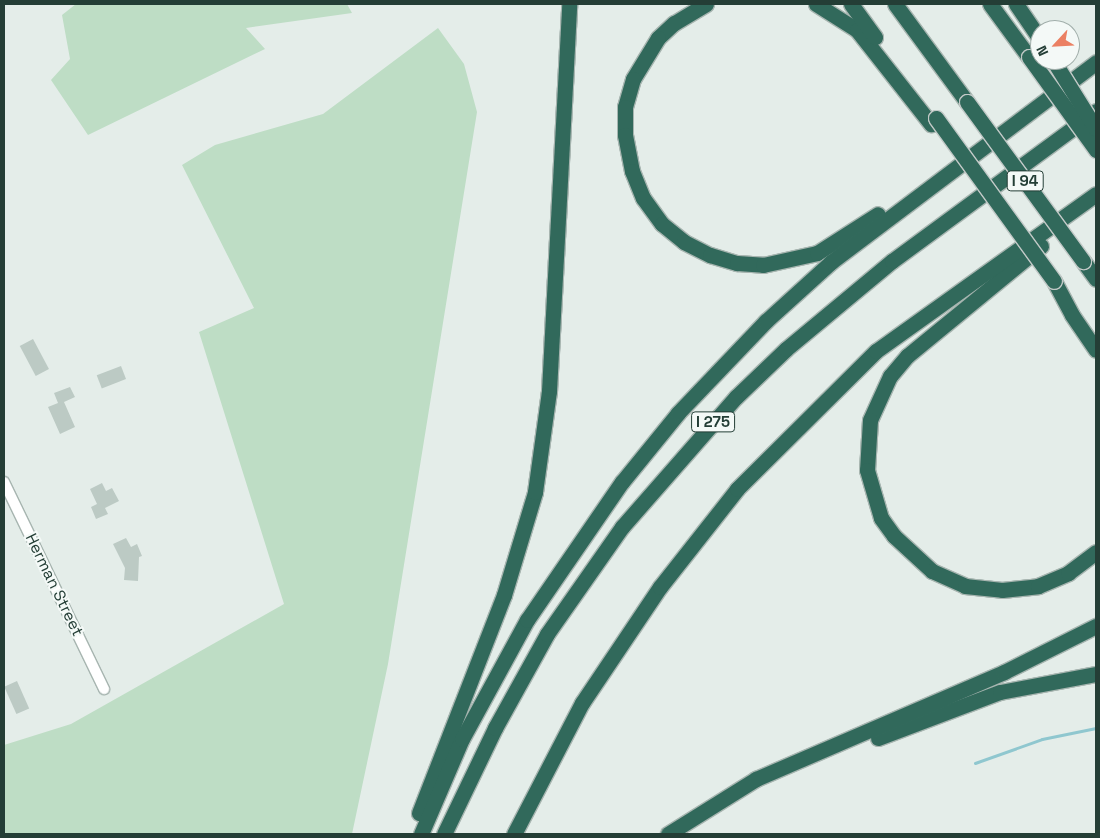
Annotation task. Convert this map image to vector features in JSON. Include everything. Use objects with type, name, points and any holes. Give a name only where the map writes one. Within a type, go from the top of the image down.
[{"type":"highway","points":[[411,834],[504,595],[535,492],[549,392],[568,4]]},
{"type":"highway","points":[[706,4],[674,23],[646,56],[633,79],[625,107],[625,135],[632,171],[643,198],[662,224],[684,242],[710,255],[737,263],[763,265],[817,253],[949,164],[1008,128]]},
{"type":"highway","points":[[816,4],[857,30],[976,174],[1096,337]]},
{"type":"highway","points":[[851,4],[933,121]]},
{"type":"highway","name":"I 94","points":[[895,4],[1096,279]]},
{"type":"highway","points":[[990,4],[1096,150]]},
{"type":"highway","points":[[1016,4],[1030,24]]},
{"type":"highway","points":[[421,834],[462,739],[527,620],[562,564],[648,449],[736,351],[831,262],[1096,62]]},
{"type":"highway","points":[[1060,70],[1096,129]]},
{"type":"highway","name":"I 275","points":[[444,834],[495,728],[547,634],[622,527],[736,397],[786,349],[892,261],[1096,110]]},
{"type":"highway","points":[[514,834],[587,696],[660,586],[737,489],[876,351],[1096,194]]},
{"type":"highway","points":[[1047,230],[1040,250],[907,356],[890,376],[870,420],[867,470],[881,518],[894,536],[932,571],[965,586],[1002,590],[1038,586],[1068,574],[1096,552]]},
{"type":"highway","points":[[1054,281],[1072,316],[1096,350]]},
{"type":"highway","points":[[668,834],[756,780],[1004,672],[1096,626]]},
{"type":"highway","points":[[723,800],[991,695],[1034,684],[1096,674]]},
{"type":"street","name":"Herman Street","points":[[4,482],[104,689]]},
{"type":"green space","points":[[76,4],[347,4],[352,13],[246,28],[265,49],[88,135],[51,80],[70,59],[62,15]]},
{"type":"green space","points":[[438,28],[464,64],[477,112],[388,664],[352,834],[4,834],[4,745],[71,724],[284,604],[199,332],[254,308],[182,165],[215,145],[323,114]]},
{"type":"building","points":[[33,339],[49,369],[36,376],[20,346]]},
{"type":"building","points":[[121,366],[126,379],[102,388],[97,375]]},
{"type":"building","points":[[70,387],[75,397],[64,402],[75,427],[60,434],[48,407],[58,403],[54,393]]},
{"type":"building","points":[[102,483],[106,491],[112,488],[119,501],[105,508],[108,514],[96,519],[91,507],[97,504],[90,489]]},
{"type":"building","points":[[126,538],[131,547],[137,544],[142,556],[139,557],[138,581],[124,580],[125,568],[113,544]]},
{"type":"building","points":[[17,681],[29,708],[16,714],[4,687]]},
{"type":"waterway","points":[[975,763],[1042,739],[1096,728]]}]
